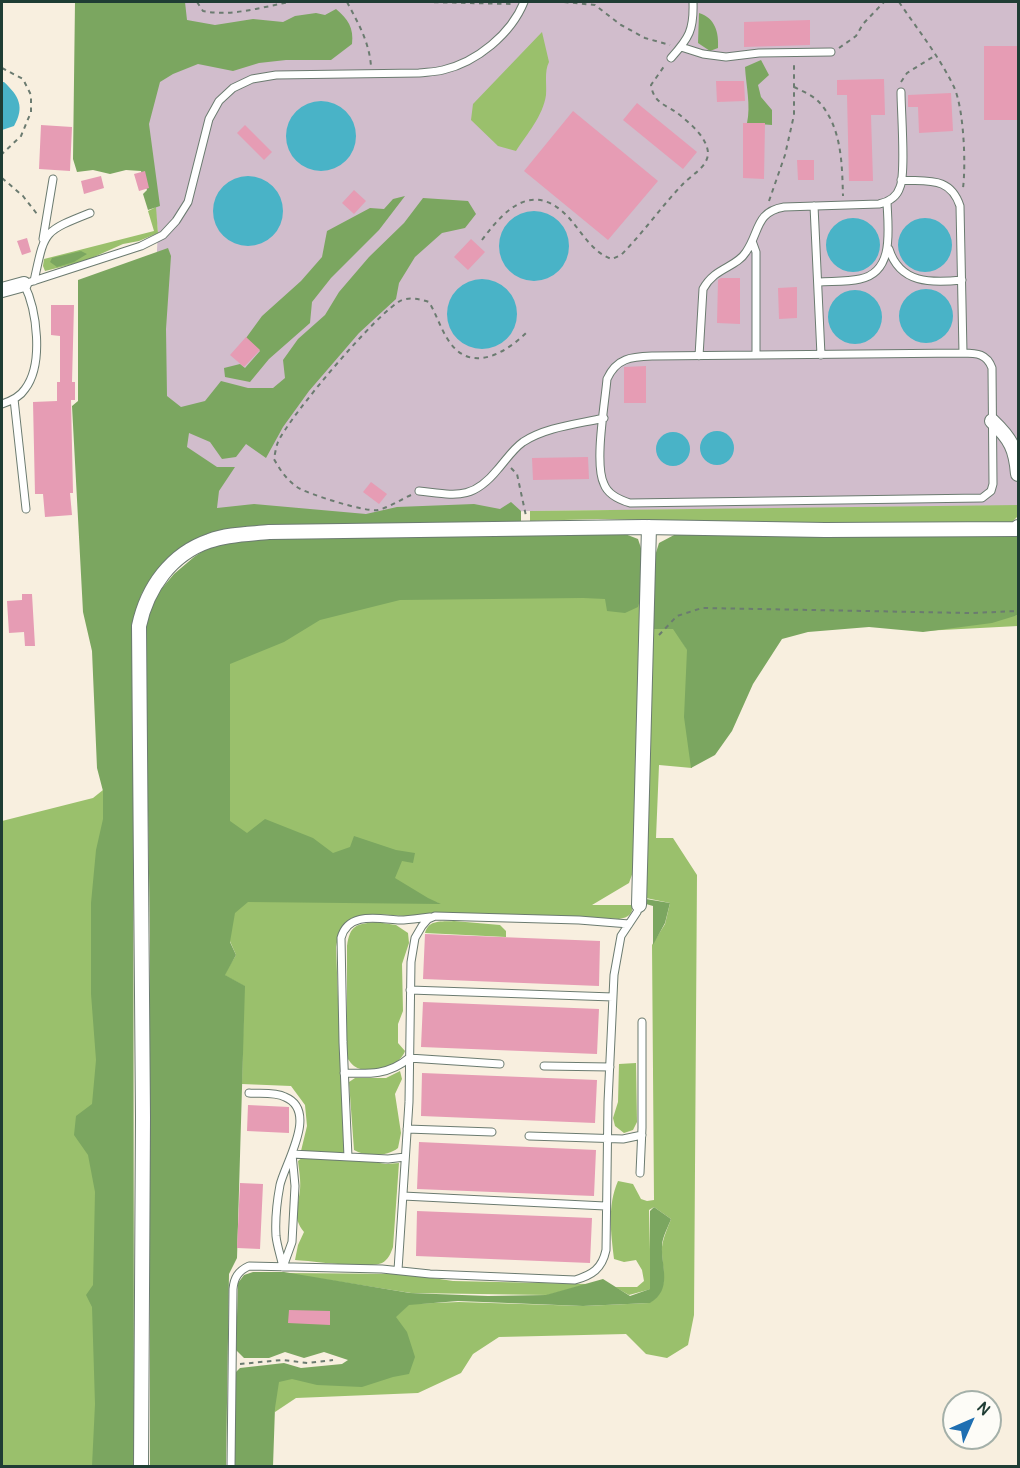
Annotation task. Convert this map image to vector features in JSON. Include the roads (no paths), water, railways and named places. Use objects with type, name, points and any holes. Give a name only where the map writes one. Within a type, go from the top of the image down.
[{"type":"street","points":[[2,290],[29,282]]},
{"type":"street","points":[[993,421],[1008,436],[1016,455],[1018,474]]},
{"type":"street","points":[[141,1467],[143,1117],[139,626],[143,606],[152,588],[174,562],[208,541],[229,536],[317,530],[649,527],[825,530],[1018,528]]},
{"type":"street","points":[[639,905],[649,527]]},
{"type":"lane","points":[[670,58],[681,47],[691,31],[693,2]]},
{"type":"lane","points":[[29,282],[141,246],[163,235],[176,221],[188,202],[209,119],[219,101],[233,88],[252,79],[276,75],[419,73],[443,70],[466,61],[492,45],[508,30],[523,3]]},
{"type":"lane","points":[[681,47],[703,54],[726,57],[759,52],[831,52]]},
{"type":"lane","points":[[699,356],[702,289],[717,272],[745,255],[761,220],[775,208],[887,202],[895,195],[901,187],[901,92]]},
{"type":"lane","points":[[2,404],[14,399],[25,390],[31,377],[35,356],[36,321],[29,282],[43,240],[53,179]]},
{"type":"lane","points":[[901,180],[943,183],[951,188],[957,197],[960,206],[963,353]]},
{"type":"lane","points":[[818,282],[870,276],[885,260],[888,247],[887,202]]},
{"type":"lane","points":[[814,206],[821,355]]},
{"type":"lane","points":[[43,240],[54,228],[90,213]]},
{"type":"lane","points":[[752,242],[756,252],[756,355]]},
{"type":"lane","points":[[888,247],[898,268],[907,275],[936,281],[962,280]]},
{"type":"lane","points":[[963,353],[983,355],[992,368],[993,484],[991,491],[982,498],[630,503],[621,501],[604,486],[601,468],[607,379],[611,370],[619,362],[642,357],[821,355],[963,353]]},
{"type":"lane","points":[[14,399],[26,509]]},
{"type":"lane","points":[[419,491],[455,495],[471,493],[483,485],[524,441],[544,433],[604,418]]},
{"type":"lane","points":[[231,1467],[234,1280],[243,1269],[249,1266],[398,1270],[496,1278],[574,1280],[588,1276],[598,1269],[603,1262],[606,1250],[607,1137],[614,975],[621,936],[639,905]]},
{"type":"lane","points":[[348,1157],[341,938],[347,925],[369,917],[403,920],[435,916],[579,920],[629,924]]},
{"type":"lane","points":[[398,1270],[407,1129],[411,962],[415,938],[428,919],[435,916]]},
{"type":"lane","points":[[410,990],[613,997]]},
{"type":"lane","points":[[640,1173],[642,1022]]},
{"type":"lane","points":[[344,1073],[377,1074],[399,1067],[409,1058],[500,1064]]},
{"type":"lane","points":[[544,1066],[610,1067]]},
{"type":"lane","points":[[249,1093],[283,1096],[291,1100],[298,1111],[300,1133],[281,1184],[278,1206],[276,1236],[283,1267]]},
{"type":"lane","points":[[407,1129],[492,1132]]},
{"type":"lane","points":[[529,1136],[623,1139],[642,1135]]},
{"type":"lane","points":[[292,1154],[388,1159],[405,1157]]},
{"type":"lane","points":[[283,1267],[292,1242],[295,1186],[292,1154]]},
{"type":"lane","points":[[403,1196],[605,1206]]},
{"type":"water","points":[[2,82],[17,97],[20,107],[14,126],[2,130]]},
{"type":"water","points":[[321,101],[340,107],[350,117],[356,136],[350,155],[340,165],[321,171],[302,165],[292,155],[286,136],[292,117],[302,107]]},
{"type":"water","points":[[248,176],[267,182],[277,192],[283,211],[277,230],[267,240],[248,246],[229,240],[219,230],[213,211],[219,192],[229,182]]},
{"type":"water","points":[[534,211],[553,217],[563,227],[569,246],[563,265],[553,275],[534,281],[515,275],[505,265],[499,246],[505,227],[515,217]]},
{"type":"water","points":[[853,218],[863,220],[872,226],[878,235],[880,245],[878,255],[872,264],[863,270],[853,272],[843,270],[834,264],[828,255],[826,245],[828,235],[834,226],[843,220]]},
{"type":"water","points":[[925,218],[935,220],[944,226],[950,235],[952,245],[950,255],[944,264],[935,270],[925,272],[915,270],[906,264],[900,255],[898,245],[900,235],[906,226],[915,220]]},
{"type":"water","points":[[482,279],[501,285],[511,295],[517,314],[511,333],[501,343],[482,349],[463,343],[453,333],[447,314],[453,295],[463,285]]},
{"type":"water","points":[[926,289],[936,291],[945,297],[951,306],[953,316],[951,326],[945,335],[936,341],[926,343],[916,341],[907,335],[901,326],[899,316],[901,306],[907,297],[916,291]]},
{"type":"water","points":[[855,290],[865,292],[874,298],[880,307],[882,317],[880,327],[874,336],[865,342],[855,344],[845,342],[836,336],[830,327],[828,317],[830,307],[836,298],[845,292]]},
{"type":"water","points":[[717,431],[729,436],[734,448],[729,460],[717,465],[705,460],[700,448],[705,436]]},
{"type":"water","points":[[673,432],[685,437],[690,449],[685,461],[673,466],[661,461],[656,449],[661,437]]}]
